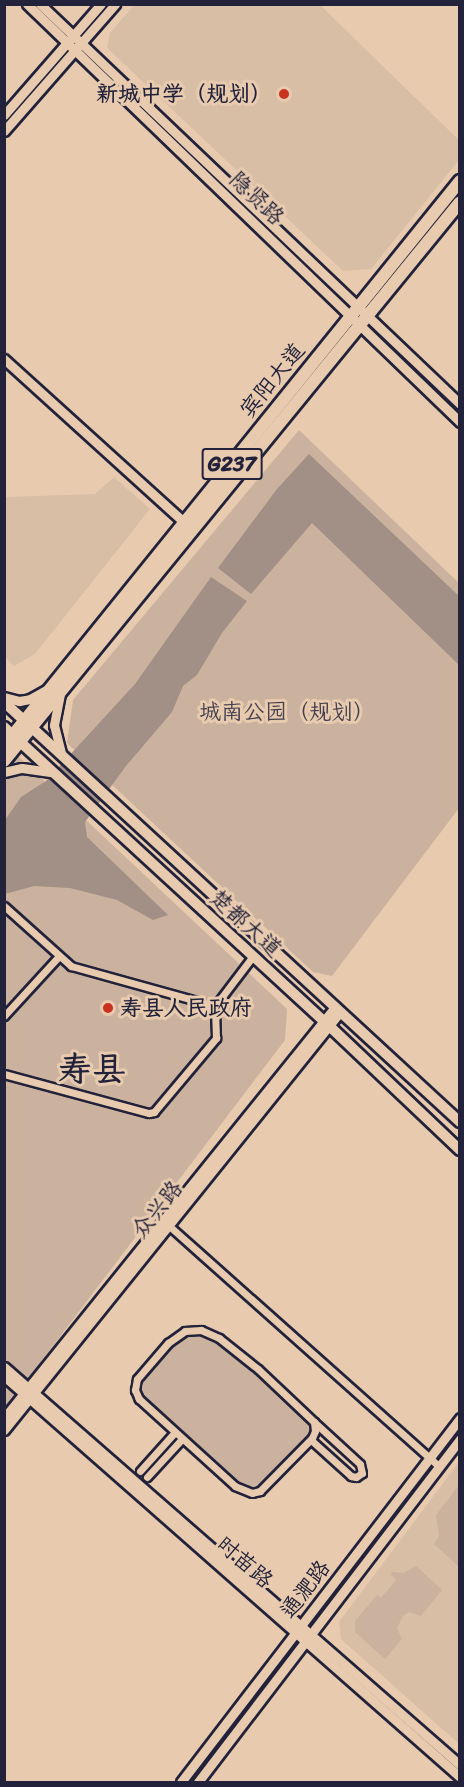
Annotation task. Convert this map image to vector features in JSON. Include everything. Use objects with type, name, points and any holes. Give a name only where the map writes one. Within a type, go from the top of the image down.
[{"type":"highway","name":"宾阳大道","points":[[359,316],[459,181]]},
{"type":"highway","name":"宾阳大道","points":[[4,746],[13,735],[28,724],[359,316],[459,202]]},
{"type":"highway","name":"宾阳大道","points":[[4,761],[13,735]]},
{"type":"main road","name":"楚都大道","points":[[4,702],[459,1122]]},
{"type":"main road","name":"楚都大道","points":[[13,735],[323,1020],[459,1150]]},
{"type":"street","name":"隐贤路","points":[[27,4],[78,46],[359,316],[459,404]]},
{"type":"street","name":"隐贤路","points":[[40,4],[70,39]]},
{"type":"street","points":[[4,115],[101,4]]},
{"type":"street","points":[[4,130],[115,4]]},
{"type":"street","name":"隐贤路","points":[[359,316],[459,422]]},
{"type":"street","points":[[4,359],[189,526]]},
{"type":"street","points":[[4,697],[19,701],[30,699],[59,686]]},
{"type":"street","points":[[59,686],[54,724],[57,743],[63,756]]},
{"type":"street","points":[[4,772],[22,768],[53,773]]},
{"type":"street","points":[[5,907],[71,966],[215,1006]]},
{"type":"street","points":[[4,1016],[59,956]]},
{"type":"street","points":[[4,1074],[149,1113],[154,1112],[216,1038],[215,1006],[253,956]]},
{"type":"street","name":"众兴路","points":[[166,1223],[323,1020],[337,1009]]},
{"type":"street","name":"众兴路","points":[[4,1430],[337,1009]]},
{"type":"street","points":[[166,1223],[439,1466]]},
{"type":"street","points":[[311,1440],[350,1475],[356,1477],[362,1473],[360,1464],[258,1368],[219,1338],[201,1330],[186,1331],[168,1343],[134,1384],[139,1399],[235,1486],[252,1493],[267,1486],[311,1440],[315,1431],[314,1422]]},
{"type":"street","name":"时苗路","points":[[4,1367],[298,1630],[459,1765]]},
{"type":"street","name":"时苗路","points":[[4,1376],[31,1393]]},
{"type":"street","name":"众兴路","points":[[4,1418],[31,1393]]},
{"type":"street","name":"通淝路","points":[[181,1782],[459,1418]]},
{"type":"street","points":[[140,1472],[175,1432]]},
{"type":"street","points":[[147,1477],[182,1438]]},
{"type":"street","name":"通淝路","points":[[198,1782],[459,1439]]},
{"type":"street","name":"时苗路","points":[[308,1638],[459,1777]]},
{"type":"shaded area","name":"新城中学（规划）","points":[[134,5],[320,5],[459,140],[459,160],[371,269],[343,271],[107,48],[110,33]]},
{"type":"shaded area","points":[[309,454],[459,596],[459,665],[312,523],[251,594],[218,568],[277,489]]},
{"type":"shaded area","points":[[114,477],[150,509],[35,654],[14,666],[5,657],[5,497],[95,494]]},
{"type":"shaded area","points":[[211,577],[247,601],[222,633],[197,675],[183,686],[172,712],[126,766],[85,822],[87,837],[168,915],[153,920],[117,900],[70,888],[34,886],[5,894],[5,820],[21,797],[46,781],[135,684]]},
{"type":"shaded area","points":[[459,1462],[459,1744],[341,1639],[339,1622]]},
{"type":"green space","name":"城南公园（规划）","points":[[299,430],[459,583],[459,808],[332,976],[313,972],[67,743],[73,700]]},
{"type":"green space","points":[[4,743],[287,1009],[285,1040],[5,1409]]},
{"type":"green space","points":[[202,1332],[219,1340],[257,1369],[312,1424],[313,1431],[309,1438],[266,1486],[252,1492],[236,1485],[141,1398],[136,1385],[170,1345],[186,1333]]},
{"type":"green space","points":[[459,1485],[459,1567],[434,1544],[439,1536],[436,1515]]},
{"type":"green space","points":[[416,1566],[442,1590],[421,1616],[409,1612],[403,1616],[397,1628],[402,1639],[385,1659],[355,1632],[355,1621],[377,1595],[381,1598],[396,1580],[391,1575],[392,1572],[403,1573]]},
{"type":"place","name":"新城中学（规划）","points":[[284,94]]},
{"type":"place","name":"寿县人民政府","points":[[108,1008]]},
{"type":"district","name":"寿县","points":[[92,1070]]}]
